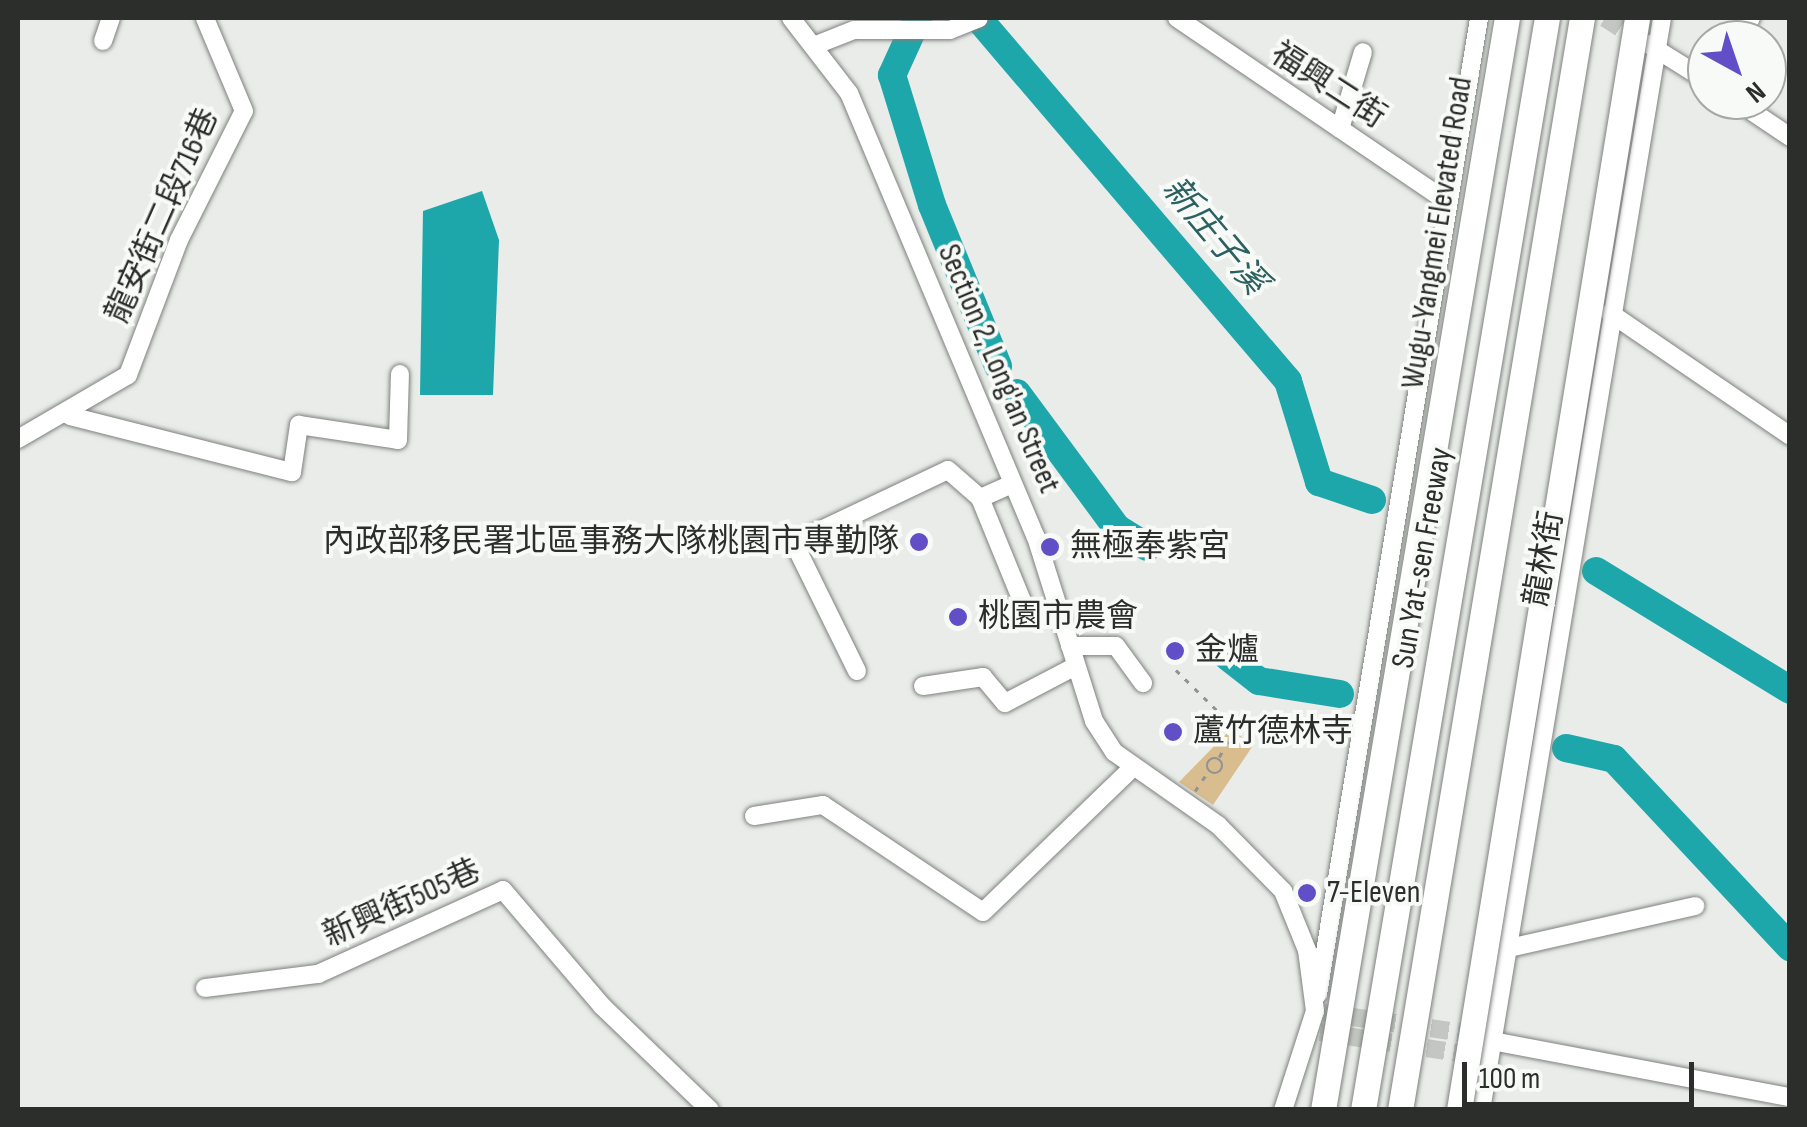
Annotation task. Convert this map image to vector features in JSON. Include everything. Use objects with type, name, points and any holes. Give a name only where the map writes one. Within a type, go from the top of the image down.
[{"type":"highway","name":"Wugu-Yangmei Elevated Road","points":[[1323,1110],[1506,18]]},
{"type":"highway","name":"Sun Yat-sen Freeway","points":[[1362,1110],[1547,18]]},
{"type":"highway","name":"Sun Yat-sen Freeway","points":[[1400,1110],[1582,18]]},
{"type":"highway","points":[[1459,1110],[1634,26]]},
{"type":"street","points":[[103,41],[112,18]]},
{"type":"street","name":"龍安街二段716巷","points":[[18,439],[70,416],[128,375],[179,240],[244,111],[206,18]]},
{"type":"street","name":"Section 2, Long'an Street","points":[[791,18],[850,93],[1012,484],[1070,646],[1072,668],[1094,721],[1132,768],[1186,804],[1283,892],[1307,950],[1319,1012],[1316,1032],[1287,1105]]},
{"type":"street","name":"福興二街","points":[[1178,18],[1448,202]]},
{"type":"street","points":[[1319,1012],[1479,18]]},
{"type":"street","name":"龍林街","points":[[1482,1110],[1485,1046],[1508,948],[1534,800],[1584,507],[1609,312],[1662,18]]},
{"type":"street","points":[[816,45],[854,30],[919,32],[973,20]]},
{"type":"street","points":[[1634,26],[1656,49],[1687,68]]},
{"type":"street","points":[[1340,130],[1363,52]]},
{"type":"street","points":[[1765,120],[1790,137]]},
{"type":"street","points":[[1609,312],[1790,436]]},
{"type":"street","points":[[70,416],[292,472],[298,425],[398,440],[400,374]]},
{"type":"street","points":[[857,671],[794,543],[948,470],[980,498],[1024,608]]},
{"type":"street","points":[[980,498],[1012,484]]},
{"type":"street","points":[[1070,646],[1116,646],[1143,682]]},
{"type":"street","points":[[923,686],[983,677],[1005,703],[1072,668]]},
{"type":"street","points":[[754,816],[823,806],[983,912],[1132,768]]},
{"type":"street","name":"新興街505巷","points":[[205,988],[318,974],[503,890],[602,1006],[710,1110]]},
{"type":"street","points":[[1508,948],[1695,906]]},
{"type":"street","points":[[1485,1046],[1790,1098]]},
{"type":"path","points":[[1176,670],[1237,726],[1186,804]]},
{"type":"path","points":[[1208,771],[1222,770],[1218,758]]},
{"type":"shaded area","points":[[1230,730],[1254,744],[1213,805],[1179,782]]},
{"type":"water","points":[[482,191],[499,240],[493,395],[420,395],[423,211]]},
{"type":"waterway","points":[[918,18],[892,75],[932,205],[998,366]]},
{"type":"waterway","name":"新庄子溪","points":[[978,18],[1288,381],[1319,482],[1372,500]]},
{"type":"waterway","points":[[1017,393],[1117,528],[1147,547]]},
{"type":"waterway","name":"新庄子溪","points":[[1596,571],[1790,690]]},
{"type":"waterway","points":[[1228,657],[1259,681],[1340,694]]},
{"type":"waterway","points":[[1566,748],[1614,759],[1790,947]]},
{"type":"tunnel","points":[[1605,18],[1631,35]]},
{"type":"tunnel","points":[[1324,1013],[1478,1035]]},
{"type":"tunnel","points":[[1320,1032],[1478,1056]]},
{"type":"place","name":"內政部移民署北區事務大隊桃園市專勤隊","points":[[919,542]]},
{"type":"place","name":"無極奉紫宮","points":[[1050,547]]},
{"type":"place","name":"桃園市農會","points":[[958,617]]},
{"type":"place","name":"金爐","points":[[1175,651]]},
{"type":"place","name":"蘆竹德林寺","points":[[1173,732]]},
{"type":"place","name":"7-Eleven","points":[[1307,893]]}]
